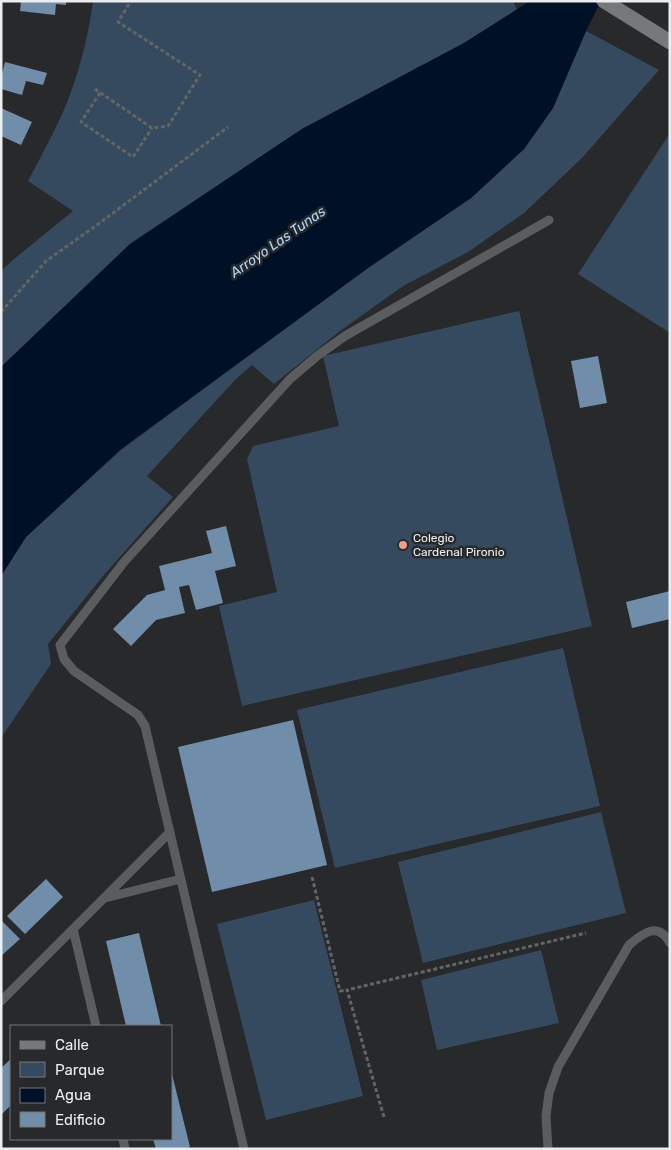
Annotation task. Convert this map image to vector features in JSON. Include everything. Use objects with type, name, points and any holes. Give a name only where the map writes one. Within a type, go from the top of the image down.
[{"type":"main road","points":[[604,1],[670,42]]},
{"type":"lane","points":[[244,1149],[145,726],[138,715],[74,670],[64,660],[60,645],[124,562],[290,379],[345,336],[549,220]]},
{"type":"lane","points":[[1,1001],[170,832]]},
{"type":"lane","points":[[105,898],[181,879]]},
{"type":"lane","points":[[73,929],[96,1025]]},
{"type":"lane","points":[[548,1149],[546,1116],[549,1093],[558,1067],[629,945],[643,934],[654,930],[666,936],[670,943]]},
{"type":"path","points":[[95,89],[152,128],[168,126],[200,75],[118,22],[131,1]]},
{"type":"path","points":[[100,93],[81,122],[133,157],[152,128]]},
{"type":"path","points":[[1,312],[46,261],[228,127]]},
{"type":"path","points":[[312,877],[340,992],[586,933]]},
{"type":"path","points":[[347,990],[384,1117]]},
{"type":"green space","points":[[93,1],[513,1],[517,10],[464,43],[302,129],[130,244],[1,367],[1,271],[73,211],[28,181],[59,121],[78,72]]},
{"type":"green space","points":[[586,31],[659,70],[582,158],[524,213],[468,252],[403,286],[340,331],[274,384],[252,365],[235,380],[147,476],[173,497],[103,576],[48,644],[51,664],[1,738],[1,576],[26,537],[121,450],[368,268],[471,198],[524,149],[553,108]]},
{"type":"green space","points":[[670,133],[670,333],[578,274]]},
{"type":"green space","points":[[519,311],[592,626],[242,706],[219,606],[277,592],[247,459],[253,446],[339,426],[323,356]]},
{"type":"green space","points":[[563,648],[600,806],[335,868],[297,710]]},
{"type":"green space","points":[[601,812],[626,913],[423,963],[398,862]]},
{"type":"green space","points":[[314,900],[363,1096],[266,1120],[217,924]]},
{"type":"green space","points":[[541,950],[559,1023],[437,1050],[421,980]]},
{"type":"water","name":"Arroyo Las Tunas","points":[[530,1],[601,1],[553,108],[524,149],[471,198],[368,268],[121,449],[26,537],[1,576],[1,367],[130,244],[302,129],[464,43]]},
{"type":"building","points":[[21,1],[66,1],[66,5],[56,4],[55,15],[20,11]]},
{"type":"building","points":[[5,62],[47,73],[43,85],[26,81],[22,95],[1,89],[1,78]]},
{"type":"building","points":[[1,108],[32,122],[21,145],[1,136]]},
{"type":"building","points":[[598,356],[607,403],[580,408],[571,361]]},
{"type":"building","points":[[226,526],[236,566],[215,571],[223,603],[196,610],[189,585],[179,587],[185,613],[156,620],[131,646],[113,629],[147,595],[165,590],[159,566],[212,553],[206,531]]},
{"type":"building","points":[[670,591],[670,619],[632,628],[626,602]]},
{"type":"building","points":[[293,720],[327,865],[212,892],[178,747]]},
{"type":"building","points":[[46,879],[63,897],[25,934],[7,916]]},
{"type":"building","points":[[1,920],[20,939],[1,956]]},
{"type":"building","points":[[139,933],[161,1025],[126,1025],[106,941]]},
{"type":"building","points":[[10,1060],[10,1106],[1,1115],[1,1068]]},
{"type":"building","points":[[172,1074],[190,1147],[184,1149],[156,1149],[153,1140],[172,1140]]},
{"type":"place","name":"Colegio Cardenal Pironio","points":[[403,545]]}]
